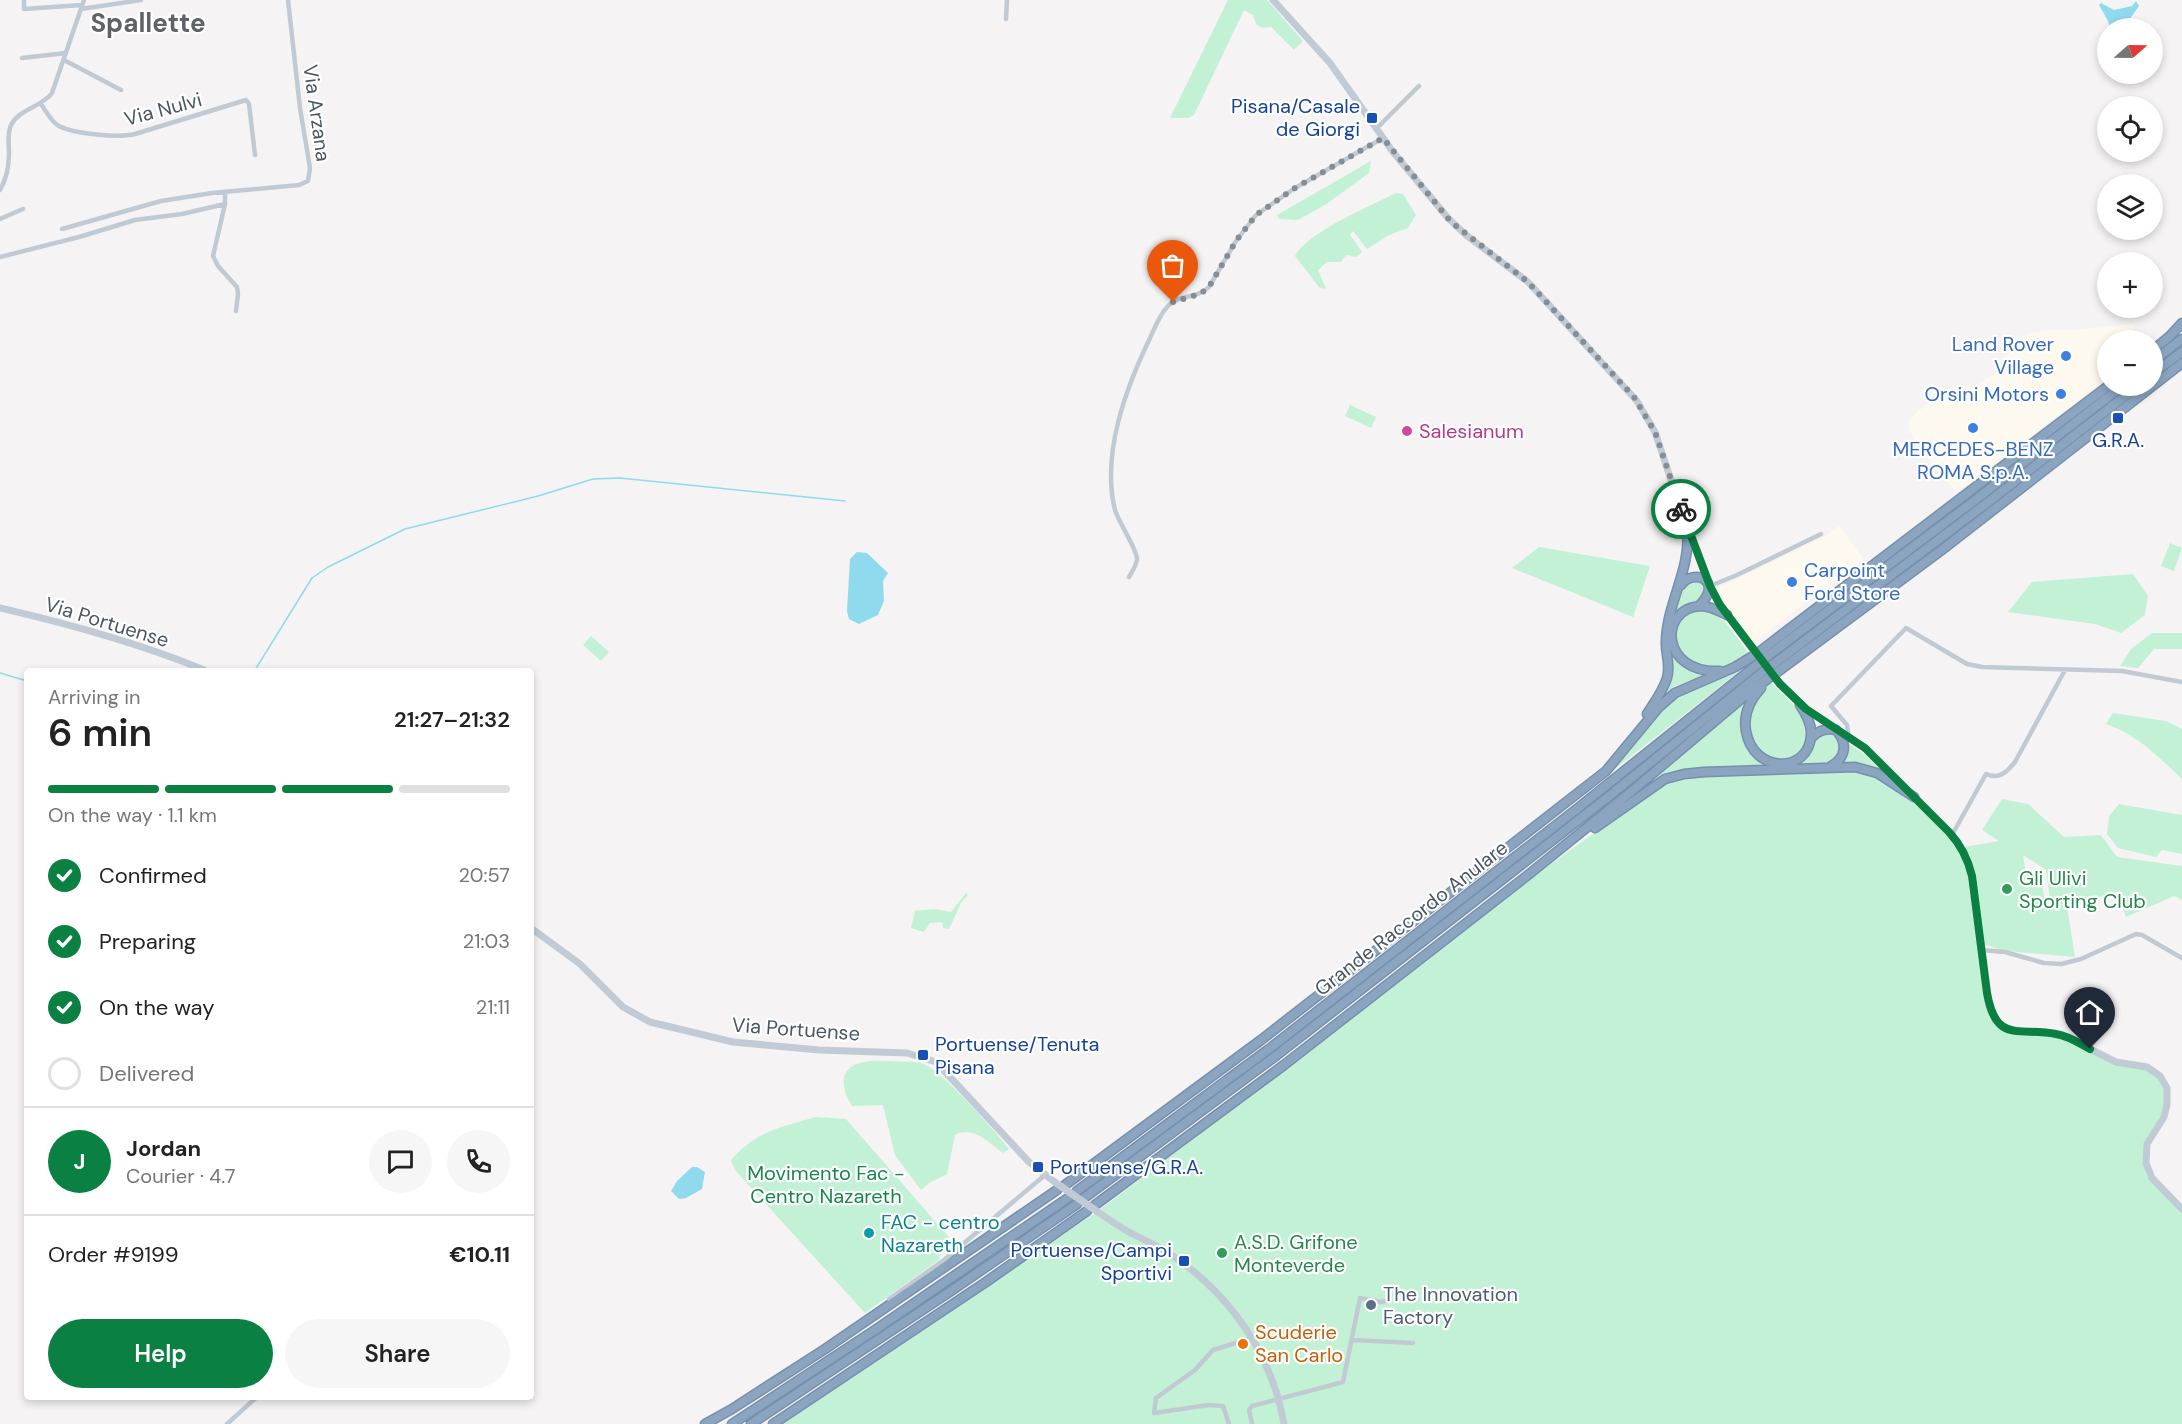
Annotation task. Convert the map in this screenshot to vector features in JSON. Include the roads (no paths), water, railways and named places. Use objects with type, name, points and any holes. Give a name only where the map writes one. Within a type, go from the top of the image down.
[{"type":"highway","points":[[2163,342],[2182,323]]},
{"type":"highway","points":[[2163,354],[2182,339]]},
{"type":"highway","points":[[2163,366],[2182,352]]},
{"type":"highway","name":"Grande Raccordo Anulare","points":[[1065,1185],[1280,1025],[1606,771],[1659,707],[1675,693],[1726,671],[1765,666],[1947,546],[2182,363]]},
{"type":"highway","name":"Grande Raccordo Anulare","points":[[1084,1198],[1286,1048],[1566,831],[2097,395]]},
{"type":"highway","name":"Grande Raccordo Anulare","points":[[1765,666],[2109,396]]},
{"type":"highway","name":"Grande Raccordo Anulare","points":[[1077,1191],[1277,1043],[1585,802],[1987,503],[2125,396]]},
{"type":"highway","points":[[1617,760],[1659,695],[1666,680],[1668,668],[1665,642],[1688,549],[1687,528]]},
{"type":"highway","points":[[1679,589],[1684,581],[1693,577],[1703,579],[1710,586],[1708,596],[1699,606],[1684,612],[1676,620],[1671,632],[1675,650],[1682,660],[1696,669],[1726,671]]},
{"type":"highway","points":[[1699,606],[1709,607],[1727,615]]},
{"type":"highway","points":[[1765,666],[1749,704],[1745,721],[1747,739],[1755,753],[1771,763],[1788,764],[1803,754],[1811,738],[1821,730],[1836,730],[1842,739],[1844,750],[1840,760],[1830,767]]},
{"type":"highway","points":[[1528,875],[1741,699],[1765,666]]},
{"type":"highway","points":[[1800,705],[1810,723],[1811,738]]},
{"type":"highway","points":[[1528,875],[1650,789],[1671,777],[1704,772],[1830,767],[1866,769],[1895,783],[1914,797]]},
{"type":"highway","name":"Grande Raccordo Anulare","points":[[1096,1208],[1528,875]]},
{"type":"highway","points":[[705,1424],[825,1349],[1056,1187]]},
{"type":"highway","points":[[732,1424],[875,1330],[1068,1198]]},
{"type":"highway","points":[[751,1424],[1077,1204]]},
{"type":"highway","points":[[772,1424],[986,1282],[1087,1211]]},
{"type":"main road","points":[[1273,0],[1330,63],[1376,129],[1451,222],[1528,282],[1634,397],[1655,432],[1687,528],[1710,586],[1727,615],[1780,684],[1800,705],[1865,748],[1952,835],[1965,854],[1971,870],[1990,1010],[1995,1020],[2013,1031],[2062,1035],[2116,1062],[2148,1067],[2162,1078],[2168,1092],[2167,1108],[2147,1144],[2145,1161],[2152,1178],[2182,1209]]},
{"type":"main road","name":"Via Portuense","points":[[0,608],[95,633],[198,668]]},
{"type":"main road","name":"Via Portuense","points":[[534,930],[574,959],[623,1007],[650,1022],[733,1042],[819,1050],[907,1053],[936,1062],[1029,1162],[1056,1187],[1096,1208],[1129,1232],[1174,1256],[1235,1312],[1252,1338],[1272,1377],[1284,1424]]},
{"type":"street","points":[[24,0],[24,9],[141,0]]},
{"type":"street","name":"Via Arzana","points":[[0,257],[85,229],[155,202],[299,185],[307,182],[310,178],[288,0]]},
{"type":"street","points":[[1005,19],[1007,0]]},
{"type":"street","points":[[0,190],[8,169],[10,126],[18,117],[41,104],[53,92],[82,5]]},
{"type":"street","points":[[22,58],[66,53]]},
{"type":"street","points":[[64,60],[121,90]]},
{"type":"street","points":[[1376,129],[1419,86]]},
{"type":"street","name":"Via Nulvi","points":[[41,104],[60,127],[118,136],[132,135],[246,100],[249,103],[255,154]]},
{"type":"street","points":[[1129,577],[1137,555],[1121,527],[1114,506],[1112,480],[1114,452],[1126,399],[1141,357],[1164,312],[1173,302],[1200,294],[1209,287],[1245,227],[1261,211],[1295,188],[1383,138]]},
{"type":"street","points":[[225,192],[225,204],[213,256],[218,266],[237,287],[236,311]]},
{"type":"street","name":"Via Arzana","points":[[62,229],[85,229],[182,214],[225,204]]},
{"type":"street","points":[[0,219],[23,209]]},
{"type":"street","points":[[1710,586],[1821,534]]},
{"type":"street","points":[[1849,738],[1847,725],[1831,706],[1906,628],[1967,664],[1997,668],[2122,671],[2182,682]]},
{"type":"street","points":[[1952,835],[1986,774],[1995,777],[2010,770],[2065,670]]},
{"type":"street","points":[[1981,950],[2008,952],[2044,963],[2061,964],[2078,960],[2130,935],[2138,934],[2182,958]]},
{"type":"street","points":[[889,1299],[944,1260],[1045,1175]]},
{"type":"street","points":[[1252,1424],[1249,1410],[1252,1406],[1343,1382],[1360,1298],[1380,1302],[1388,1300]]},
{"type":"street","points":[[1229,1424],[1222,1406],[1209,1405],[1154,1413],[1156,1398],[1195,1370],[1213,1350],[1252,1338]]},
{"type":"street","points":[[1352,1340],[1413,1343]]},
{"type":"street","points":[[227,1424],[254,1400]]},
{"type":"water","points":[[2136,1],[2139,6],[2130,18],[2106,18],[2099,5],[2101,3],[2114,10],[2132,6]]},
{"type":"water","points":[[857,552],[867,553],[888,573],[883,581],[884,601],[878,615],[859,624],[849,619],[847,611],[850,559]]},
{"type":"water","points":[[692,1167],[705,1172],[702,1189],[686,1198],[679,1199],[671,1191],[677,1181]]},
{"type":"waterway","points":[[256,668],[312,578],[328,567],[405,529],[538,496],[593,479],[620,478],[845,501]]},
{"type":"waterway","points":[[0,673],[24,680]]},
{"type":"place","name":"Pisana/Casale de Giorgi","points":[[1372,118]]},
{"type":"place","name":"Land Rover Village","points":[[2066,356]]},
{"type":"place","name":"Orsini Motors","points":[[2061,394]]},
{"type":"place","name":"G.R.A.","points":[[2118,418]]},
{"type":"place","name":"MERCEDES-BENZ ROMA S.p.A.","points":[[1973,428]]},
{"type":"place","name":"Salesianum","points":[[1407,431]]},
{"type":"place","name":"Carpoint Ford Store","points":[[1792,582]]},
{"type":"place","name":"Gli Ulivi Sporting Club","points":[[2007,889]]},
{"type":"place","name":"Portuense/Tenuta Pisana","points":[[923,1055]]},
{"type":"place","name":"Portuense/G.R.A.","points":[[1038,1167]]},
{"type":"place","name":"FAC - centro Nazareth","points":[[869,1233]]},
{"type":"place","name":"A.S.D. Grifone Monteverde","points":[[1222,1253]]},
{"type":"place","name":"Portuense/Campi Sportivi","points":[[1184,1261]]},
{"type":"place","name":"The Innovation Factory","points":[[1371,1305]]},
{"type":"place","name":"Scuderie San Carlo","points":[[1243,1344]]},
{"type":"district","name":"Spallette","points":[[148,23]]},
{"type":"park label","name":"Movimento Fac - Centro Nazareth","points":[[826,1184]]}]
